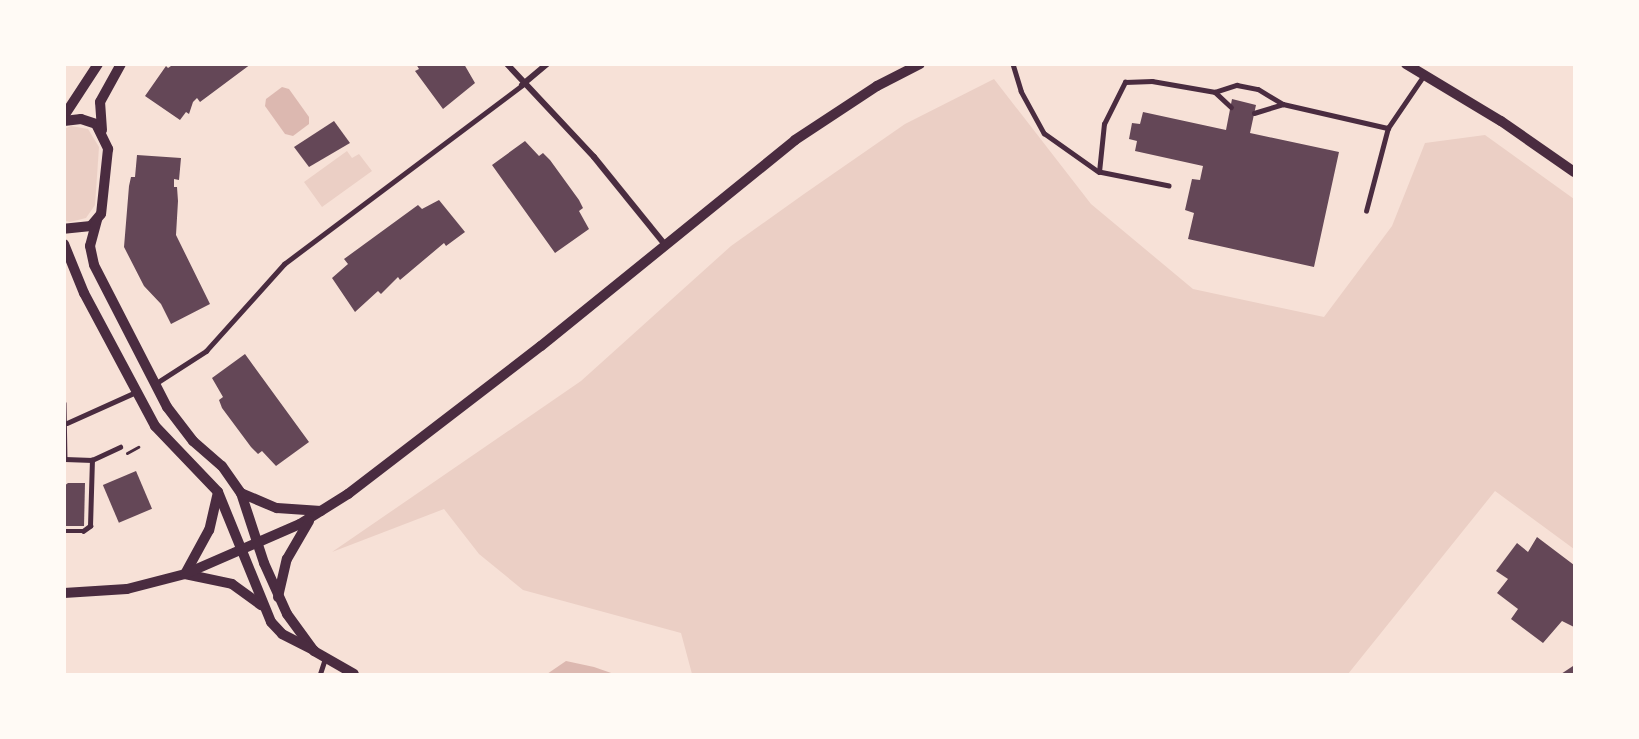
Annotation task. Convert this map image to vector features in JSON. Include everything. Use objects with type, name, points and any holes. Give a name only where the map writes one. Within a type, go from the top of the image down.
[{"type":"street","points":[[64,116],[98,64]]},
{"type":"street","points":[[121,64],[100,102],[102,130],[108,149],[104,206],[97,220],[90,246],[94,265],[173,417],[222,466],[241,493],[278,597],[314,651]]},
{"type":"street","points":[[507,64],[522,85],[594,157],[666,246]]},
{"type":"street","points":[[522,85],[548,64]]},
{"type":"street","points":[[64,593],[127,589],[185,574],[258,543],[316,514],[452,415],[666,246],[795,140],[877,86],[920,64]]},
{"type":"street","points":[[1406,64],[1575,172]]},
{"type":"street","points":[[64,122],[88,120],[102,130]]},
{"type":"street","points":[[64,229],[82,230],[97,220]]},
{"type":"street","points":[[64,244],[81,286],[155,426],[218,492],[262,606],[282,634],[314,651],[340,672],[354,675]]},
{"type":"street","points":[[136,392],[155,384]]},
{"type":"street","points":[[185,574],[209,530],[218,492]]},
{"type":"street","points":[[241,493],[277,508],[316,514]]},
{"type":"street","points":[[278,597],[287,559],[316,514]]},
{"type":"street","points":[[185,574],[231,584],[262,606]]},
{"type":"lane","points":[[1013,64],[1021,91],[1044,133],[1099,172],[1169,186]]},
{"type":"lane","points":[[1366,211],[1388,128],[1424,75]]},
{"type":"lane","points":[[1099,172],[1104,124],[1125,82],[1152,81],[1215,92],[1237,85],[1258,89],[1282,104],[1388,128]]},
{"type":"lane","points":[[155,384],[206,351],[284,264],[522,85]]},
{"type":"lane","points":[[1215,92],[1231,107]]},
{"type":"lane","points":[[1254,113],[1282,104]]},
{"type":"lane","points":[[67,423],[136,392]]},
{"type":"lane","points":[[64,404],[67,423],[64,459],[92,460],[120,447]]},
{"type":"lane","points":[[64,531],[86,531],[90,526],[92,460]]},
{"type":"lane","points":[[320,675],[325,659]]},
{"type":"path","points":[[126,453],[138,447]]},
{"type":"shaded area","points":[[994,79],[1091,204],[1193,289],[1324,317],[1392,226],[1425,143],[1485,135],[1574,199],[1574,549],[1495,491],[1348,674],[692,674],[681,633],[523,590],[479,554],[444,509],[332,552],[581,381],[731,246],[905,124]]},
{"type":"shaded area","points":[[282,87],[289,89],[309,117],[309,124],[293,136],[285,134],[265,106],[266,99]]},
{"type":"shaded area","points":[[71,126],[88,129],[99,147],[95,205],[86,218],[70,222],[65,221],[64,129]]},
{"type":"shaded area","points":[[347,151],[352,158],[359,154],[372,171],[322,207],[304,182]]},
{"type":"shaded area","points":[[566,661],[594,667],[614,674],[547,674]]},
{"type":"building","points":[[174,64],[251,64],[200,102],[197,98],[189,114],[186,112],[180,120],[145,96],[166,66],[168,68]]},
{"type":"building","points":[[416,64],[464,64],[475,83],[443,109],[415,71],[419,69]]},
{"type":"building","points":[[1232,99],[1256,105],[1250,133],[1339,152],[1314,267],[1188,239],[1194,213],[1185,210],[1192,179],[1200,180],[1203,166],[1135,151],[1137,141],[1129,139],[1132,123],[1140,124],[1143,112],[1226,130]]},
{"type":"building","points":[[334,121],[350,143],[309,167],[294,147]]},
{"type":"building","points":[[525,141],[539,156],[543,153],[550,160],[579,200],[583,208],[579,211],[589,229],[555,253],[492,165]]},
{"type":"building","points":[[137,155],[181,158],[179,180],[174,179],[178,201],[176,235],[210,304],[171,324],[161,304],[144,286],[124,247],[129,186],[131,177],[135,177]]},
{"type":"building","points":[[439,200],[465,232],[446,246],[444,243],[400,280],[398,277],[381,294],[378,291],[355,312],[332,278],[348,264],[344,259],[418,205],[422,209]]},
{"type":"building","points":[[245,354],[309,442],[276,466],[262,451],[258,454],[251,447],[222,408],[219,400],[223,397],[212,378]]},
{"type":"building","points":[[136,471],[152,509],[119,523],[103,485]]},
{"type":"building","points":[[68,483],[85,483],[84,526],[64,526],[64,486]]},
{"type":"building","points":[[1537,537],[1574,565],[1574,627],[1562,621],[1543,643],[1511,619],[1518,609],[1497,593],[1508,579],[1496,571],[1517,543],[1528,552]]},
{"type":"building","points":[[1573,666],[1574,674],[1561,674]]}]
